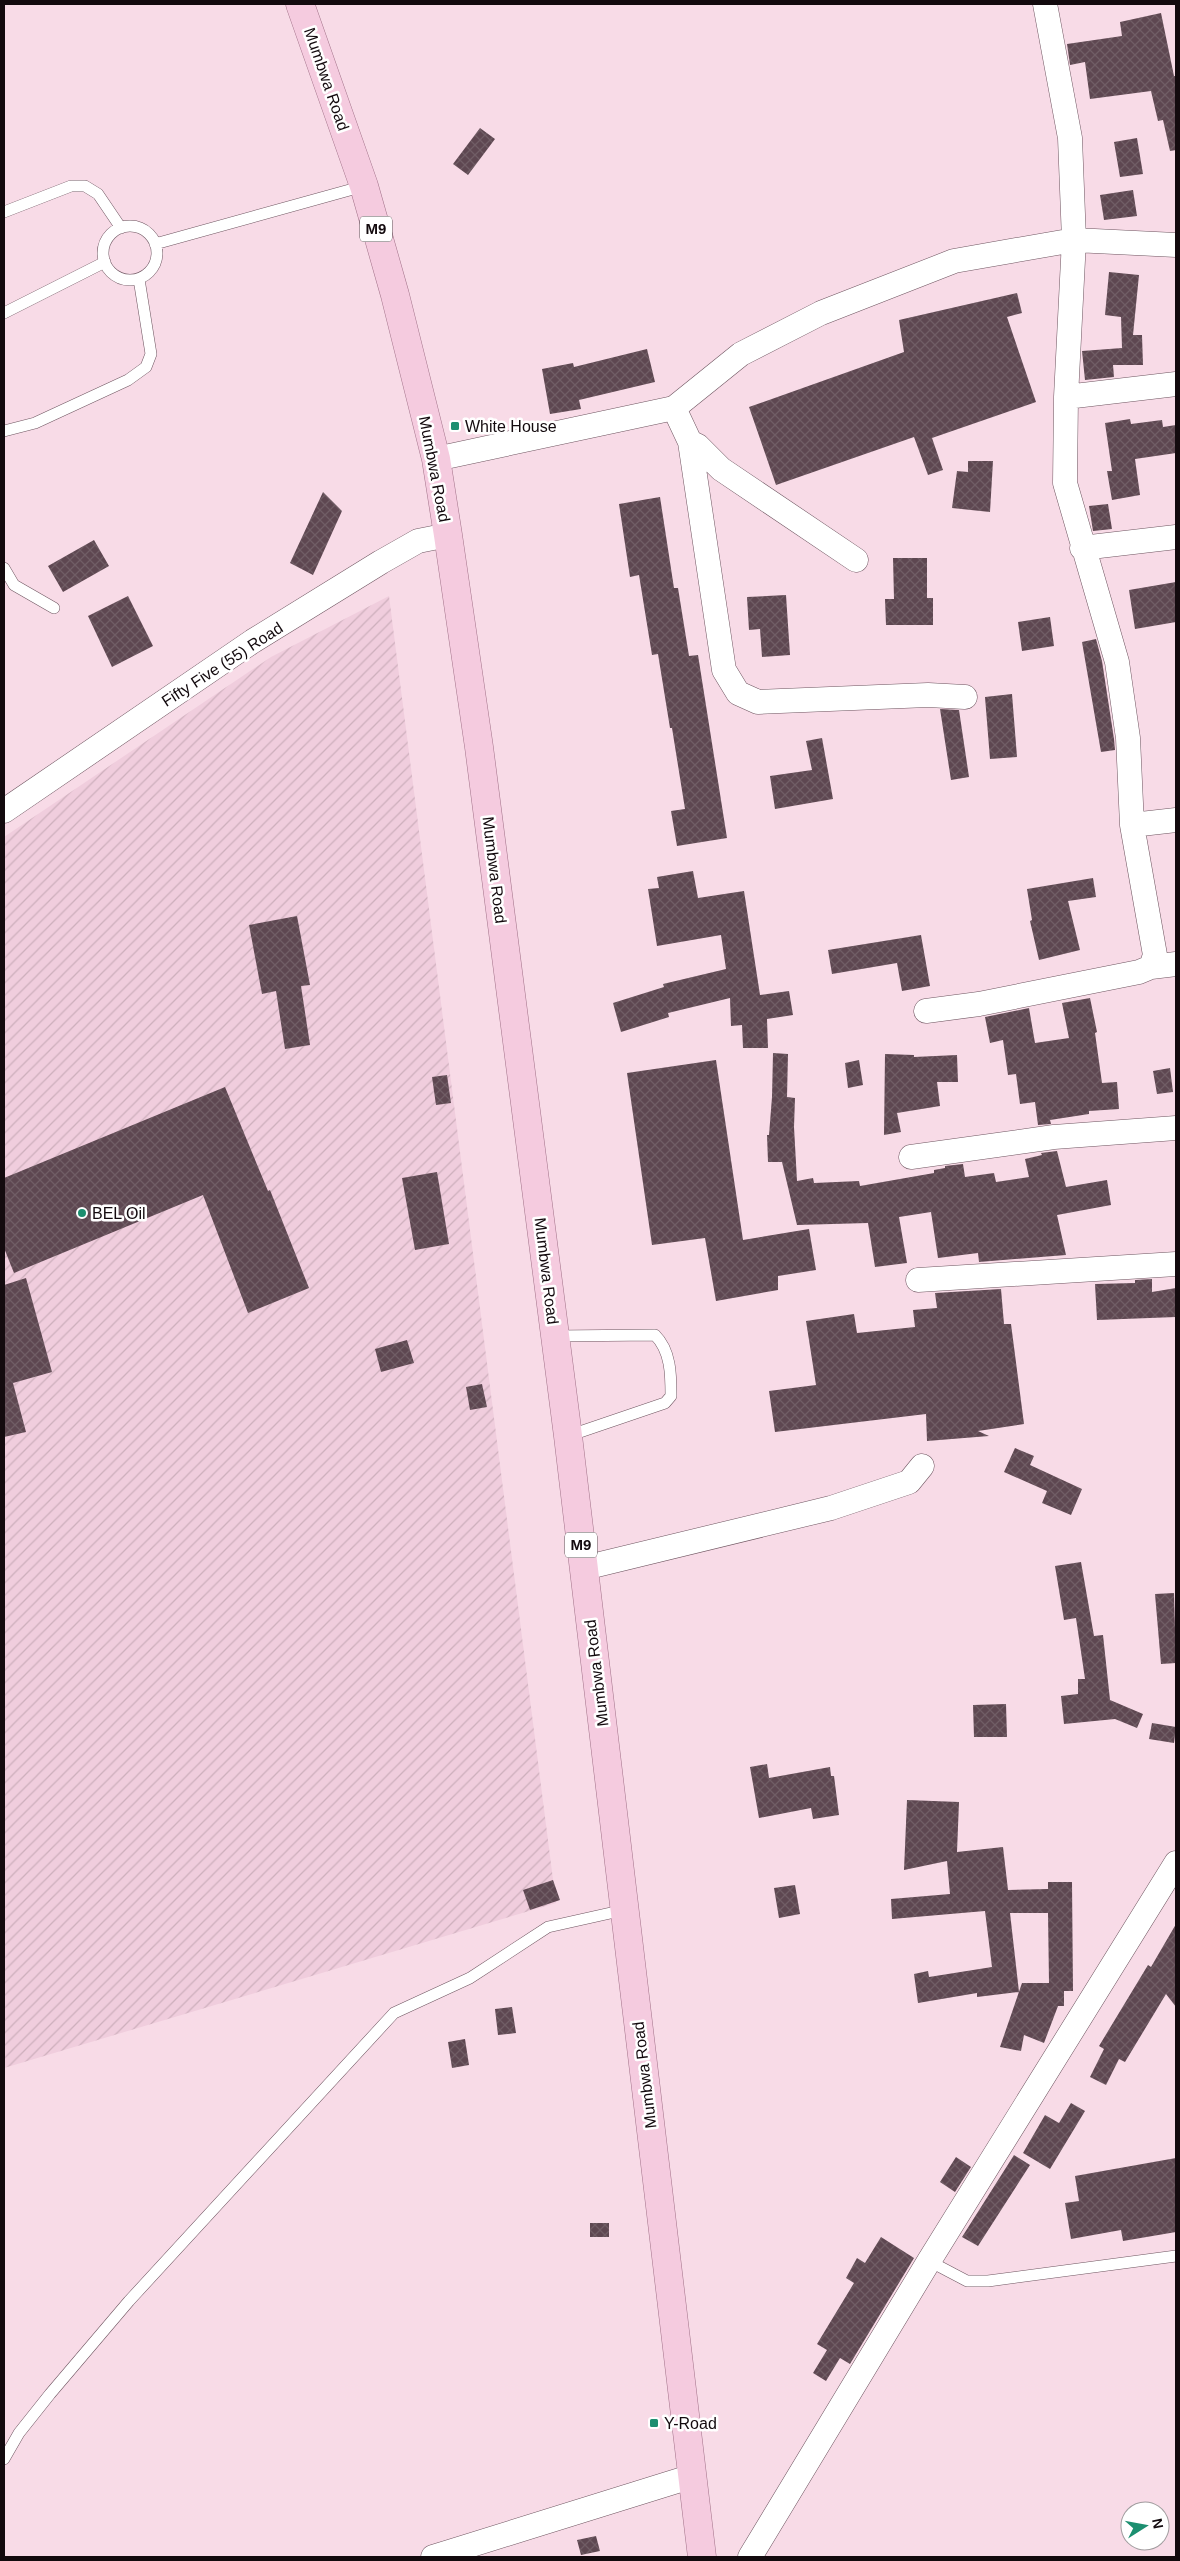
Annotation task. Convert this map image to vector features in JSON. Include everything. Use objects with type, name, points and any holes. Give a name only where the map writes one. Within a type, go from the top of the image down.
[{"type":"main road","name":"Mumbwa Road","points":[[300,4],[364,186],[395,295],[436,459],[448,535],[479,747],[568,1436],[702,2557]]},
{"type":"street","points":[[1045,4],[1070,138],[1074,240],[1066,397],[1065,483],[1082,548],[1100,601],[1117,662],[1128,738],[1132,825],[1155,955],[1151,967]]},
{"type":"street","points":[[436,459],[674,408],[740,354],[822,313],[954,261],[1074,240],[1176,245]]},
{"type":"street","points":[[1066,397],[1176,384]]},
{"type":"street","points":[[674,408],[690,442],[724,670],[738,693],[758,702],[928,695],[965,697]]},
{"type":"street","points":[[690,442],[698,446],[721,469],[856,560]]},
{"type":"street","name":"Fifty Five (55) Road","points":[[4,811],[253,641],[418,541],[448,535]]},
{"type":"street","points":[[1082,548],[1176,537]]},
{"type":"street","points":[[1132,825],[1176,820]]},
{"type":"street","points":[[926,1011],[988,1002],[1139,972],[1151,967],[1176,964]]},
{"type":"street","points":[[911,1157],[1054,1137],[1176,1128]]},
{"type":"street","points":[[918,1280],[1176,1264]]},
{"type":"street","points":[[584,1568],[830,1508],[910,1482],[922,1466]]},
{"type":"street","points":[[750,2557],[1176,1862]]},
{"type":"street","points":[[433,2557],[693,2476]]},
{"type":"lane","points":[[4,212],[71,186],[85,186],[98,194],[121,228]]},
{"type":"lane","points":[[156,244],[364,186]]},
{"type":"lane","points":[[129,226],[145,231],[156,244],[157,252],[152,268],[139,278],[122,279],[115,275],[105,262],[103,254],[108,238],[121,228],[129,226]]},
{"type":"lane","points":[[4,312],[105,262]]},
{"type":"lane","points":[[4,431],[35,423],[128,380],[146,367],[150,347],[139,278]]},
{"type":"lane","points":[[4,568],[14,586],[54,608]]},
{"type":"lane","points":[[555,1336],[655,1335],[664,1345],[668,1358],[671,1396],[665,1403],[568,1436]]},
{"type":"lane","points":[[4,2459],[19,2433],[129,2301],[394,2013],[470,1978],[548,1927],[624,1910]]},
{"type":"lane","points":[[930,2261],[967,2281],[988,2281],[1176,2256]]},
{"type":"shaded area","name":"BEL Oil","points":[[389,596],[556,1903],[4,2068],[4,837],[271,657]]},
{"type":"building","points":[[1161,13],[1174,76],[1176,76],[1176,150],[1170,151],[1163,120],[1158,121],[1151,91],[1090,99],[1085,62],[1070,65],[1067,44],[1122,36],[1120,22]]},
{"type":"building","points":[[480,128],[495,139],[468,175],[453,164]]},
{"type":"building","points":[[1137,138],[1143,174],[1120,177],[1114,142]]},
{"type":"building","points":[[1133,190],[1137,216],[1104,220],[1100,195]]},
{"type":"building","points":[[1109,272],[1139,275],[1133,335],[1142,335],[1143,365],[1113,365],[1114,377],[1085,380],[1082,351],[1122,348],[1121,317],[1105,315]]},
{"type":"building","points":[[1017,293],[1022,313],[1007,317],[1036,402],[932,438],[943,470],[928,475],[914,437],[776,485],[749,407],[904,352],[899,320]]},
{"type":"building","points":[[647,349],[655,382],[579,400],[581,409],[550,414],[542,369],[573,363],[574,367]]},
{"type":"building","points":[[1130,419],[1131,424],[1162,420],[1163,427],[1176,425],[1176,453],[1135,459],[1140,495],[1112,500],[1107,471],[1112,471],[1105,423]]},
{"type":"building","points":[[968,461],[993,461],[990,512],[952,508],[957,471],[968,472]]},
{"type":"building","points":[[323,492],[342,511],[313,575],[290,563]]},
{"type":"building","points":[[660,497],[674,588],[678,588],[689,656],[698,655],[727,838],[677,846],[671,811],[685,809],[672,728],[670,728],[658,654],[652,655],[639,575],[630,577],[619,504]]},
{"type":"building","points":[[1108,504],[1112,529],[1093,531],[1089,506]]},
{"type":"building","points":[[94,540],[109,566],[63,592],[48,566]]},
{"type":"building","points":[[893,558],[927,558],[927,598],[933,598],[933,625],[886,625],[885,599],[894,599]]},
{"type":"building","points":[[1176,582],[1176,622],[1135,629],[1129,590]]},
{"type":"building","points":[[786,595],[790,655],[762,657],[760,629],[749,630],[747,597]]},
{"type":"building","points":[[128,596],[153,646],[112,667],[88,616]]},
{"type":"building","points":[[1050,617],[1054,646],[1022,651],[1018,622]]},
{"type":"building","points":[[1096,639],[1102,661],[1115,750],[1101,752],[1082,642]]},
{"type":"building","points":[[1012,694],[1017,757],[990,759],[985,697]]},
{"type":"building","points":[[940,709],[959,710],[969,777],[951,780]]},
{"type":"building","points":[[822,738],[833,799],[775,809],[770,776],[812,770],[806,741]]},
{"type":"building","points":[[693,871],[698,898],[744,891],[760,995],[789,991],[793,1015],[767,1019],[768,1048],[743,1048],[742,1025],[731,1026],[730,998],[668,1013],[669,1017],[621,1032],[613,1003],[664,987],[663,984],[726,969],[721,935],[657,946],[648,889],[659,888],[657,877]]},
{"type":"building","points":[[1093,878],[1096,897],[1068,901],[1080,950],[1039,960],[1030,921],[1032,920],[1027,889]]},
{"type":"building","points":[[297,916],[310,985],[301,986],[310,1045],[285,1049],[276,991],[262,994],[249,925]]},
{"type":"building","points":[[921,935],[930,986],[902,991],[897,963],[832,974],[828,950]]},
{"type":"building","points":[[1090,998],[1097,1032],[1095,1033],[1102,1083],[1117,1082],[1119,1109],[1089,1111],[1089,1114],[1050,1120],[1051,1124],[1038,1125],[1035,1102],[1020,1104],[1016,1074],[1008,1075],[1003,1040],[990,1043],[985,1017],[1029,1008],[1035,1043],[1069,1038],[1062,1003]]},
{"type":"building","points":[[773,1053],[788,1054],[787,1097],[795,1098],[794,1127],[797,1181],[813,1178],[814,1183],[859,1181],[860,1186],[934,1173],[934,1170],[945,1168],[945,1166],[963,1164],[965,1177],[994,1173],[996,1182],[1029,1177],[1025,1159],[1042,1155],[1041,1153],[1057,1151],[1066,1187],[1107,1180],[1111,1205],[1057,1215],[1066,1255],[979,1262],[978,1253],[938,1258],[931,1212],[899,1217],[907,1263],[875,1267],[868,1223],[797,1225],[782,1162],[768,1162],[767,1135],[769,1135],[772,1097]]},
{"type":"building","points":[[885,1054],[914,1055],[914,1057],[957,1055],[958,1082],[937,1082],[940,1106],[897,1113],[901,1132],[884,1135]]},
{"type":"building","points":[[716,1060],[743,1240],[809,1229],[816,1270],[778,1276],[778,1290],[716,1301],[705,1238],[652,1245],[627,1073]]},
{"type":"building","points":[[859,1060],[863,1085],[848,1088],[845,1063]]},
{"type":"building","points":[[1170,1068],[1173,1092],[1157,1094],[1153,1071]]},
{"type":"building","points":[[447,1075],[451,1103],[436,1105],[432,1077]]},
{"type":"building","name":"BEL Oil","points":[[225,1087],[268,1191],[270,1190],[309,1288],[248,1313],[203,1195],[14,1273],[4,1248],[4,1178]]},
{"type":"building","points":[[437,1172],[449,1244],[415,1250],[402,1178]]},
{"type":"building","points":[[26,1278],[52,1372],[13,1383],[26,1432],[4,1437],[4,1285]]},
{"type":"building","points":[[1152,1279],[1152,1292],[1176,1288],[1176,1317],[1097,1320],[1095,1284],[1135,1283],[1135,1280]]},
{"type":"building","points":[[1001,1289],[1004,1324],[1011,1324],[1024,1424],[978,1431],[989,1436],[927,1441],[926,1414],[775,1432],[769,1391],[816,1385],[806,1321],[854,1314],[857,1333],[915,1327],[913,1310],[937,1308],[935,1293]]},
{"type":"building","points":[[407,1340],[414,1363],[381,1372],[375,1349]]},
{"type":"building","points":[[482,1384],[487,1407],[470,1410],[466,1387]]},
{"type":"building","points":[[1015,1448],[1034,1456],[1030,1465],[1082,1489],[1071,1515],[1042,1503],[1047,1491],[1004,1472]]},
{"type":"building","points":[[1081,1562],[1094,1636],[1103,1635],[1110,1700],[1143,1714],[1137,1728],[1115,1719],[1064,1724],[1061,1696],[1078,1694],[1078,1679],[1085,1679],[1076,1618],[1064,1620],[1055,1566]]},
{"type":"building","points":[[1174,1593],[1176,1663],[1161,1664],[1155,1594]]},
{"type":"building","points":[[1006,1704],[1007,1737],[974,1737],[973,1705]]},
{"type":"building","points":[[1152,1723],[1176,1727],[1174,1743],[1149,1739]]},
{"type":"building","points":[[767,1764],[769,1778],[830,1767],[831,1776],[834,1776],[839,1815],[813,1819],[811,1808],[759,1818],[750,1767]]},
{"type":"building","points":[[907,1800],[959,1802],[957,1852],[1003,1847],[1008,1890],[1048,1889],[1048,1882],[1072,1882],[1073,1991],[1064,1991],[1064,2006],[1058,2006],[1044,2043],[1024,2035],[1021,2051],[1000,2047],[1019,1992],[977,1997],[977,1993],[918,2003],[914,1974],[928,1971],[929,1977],[992,1967],[985,1911],[892,1919],[891,1899],[950,1894],[947,1861],[904,1870]],"holes":[[[1010,1913],[1048,1913],[1049,1983],[1022,1983],[1019,1992]]]},
{"type":"building","points":[[553,1880],[560,1900],[530,1910],[523,1890]]},
{"type":"building","points":[[795,1885],[800,1914],[779,1918],[774,1888]]},
{"type":"building","points":[[1176,1924],[1176,2007],[1166,1994],[1125,2062],[1119,2059],[1106,2085],[1090,2077],[1104,2049],[1099,2046],[1148,1965],[1151,1967]]},
{"type":"building","points":[[512,2007],[516,2033],[498,2035],[495,2009]]},
{"type":"building","points":[[465,2039],[469,2065],[452,2068],[448,2042]]},
{"type":"building","points":[[1071,2103],[1085,2111],[1050,2169],[1023,2153],[1045,2115],[1059,2123]]},
{"type":"building","points":[[1014,2155],[1030,2165],[978,2246],[962,2237]]},
{"type":"building","points":[[956,2157],[971,2167],[955,2192],[940,2182]]},
{"type":"building","points":[[1176,2158],[1176,2232],[1123,2241],[1121,2230],[1071,2239],[1065,2203],[1079,2201],[1075,2176]]},
{"type":"building","points":[[590,2223],[609,2223],[609,2237],[590,2237]]},
{"type":"building","points":[[881,2237],[914,2258],[850,2364],[840,2358],[826,2381],[813,2373],[827,2350],[817,2344],[854,2283],[846,2278],[857,2258],[865,2263]]},
{"type":"building","points":[[596,2536],[600,2551],[581,2555],[577,2540]]},
{"type":"place","name":"White House","points":[[455,426]]},
{"type":"place","name":"BEL Oil","points":[[82,1213]]},
{"type":"place","name":"Y-Road","points":[[654,2423]]}]
